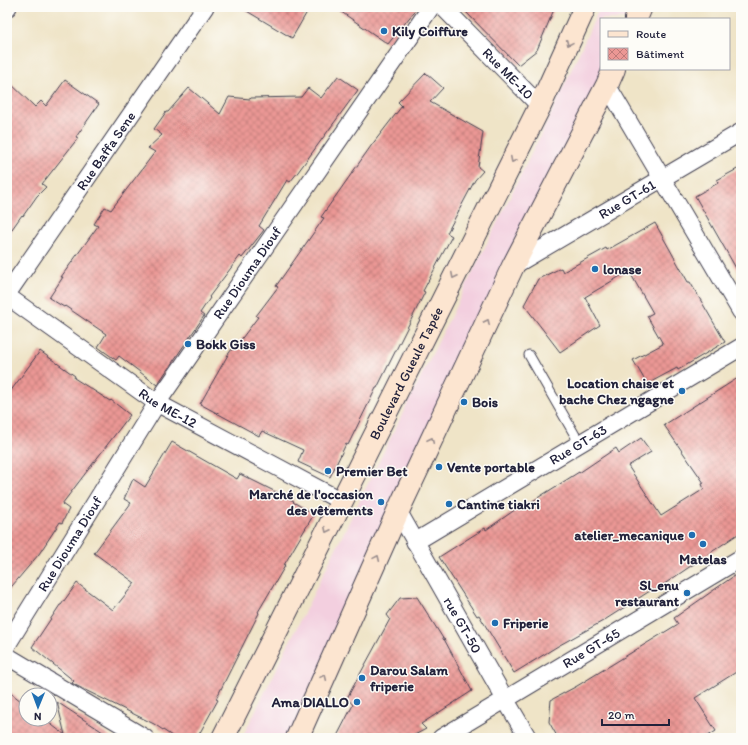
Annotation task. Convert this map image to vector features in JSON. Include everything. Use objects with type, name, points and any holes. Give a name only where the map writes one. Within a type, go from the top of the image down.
[{"type":"street","name":"Rue Baffa Sene","points":[[7,295],[205,7]]},
{"type":"street","name":"Rue Diouma Diouf","points":[[7,645],[157,403],[430,7]]},
{"type":"street","name":"Rue ME-10","points":[[443,7],[540,106]]},
{"type":"street","name":"Boulevard Gueule Tapée","points":[[223,738],[540,106],[585,7]]},
{"type":"street","points":[[636,18],[641,7]]},
{"type":"street","points":[[611,77],[662,178],[741,312]]},
{"type":"street","points":[[297,738],[398,511],[513,266],[611,77]]},
{"type":"street","name":"Rue GT-61","points":[[513,266],[741,132]]},
{"type":"street","name":"Rue ME-12","points":[[7,295],[157,403],[341,501]]},
{"type":"street","name":"Rue GT-63","points":[[415,542],[741,347]]},
{"type":"street","name":"rue GT-50","points":[[398,511],[528,738]]},
{"type":"street","name":"Rue GT-65","points":[[442,738],[741,558]]},
{"type":"street","points":[[7,656],[145,738]]},
{"type":"lane","points":[[530,355],[580,444]]},
{"type":"shaded area","name":"Marché de l'occasion des vêtements","points":[[600,7],[640,7],[634,18],[600,18],[600,70],[610,70],[293,738],[242,738],[552,112]]},
{"type":"building","points":[[240,7],[310,7],[292,38]]},
{"type":"building","name":"Kily Coiffure","points":[[334,7],[418,7],[388,44]]},
{"type":"building","points":[[461,7],[555,7],[537,50],[518,65]]},
{"type":"building","points":[[426,73],[443,88],[430,102],[483,132],[478,167],[483,171],[475,180],[447,233],[452,236],[423,291],[425,292],[377,388],[348,445],[346,444],[330,477],[298,462],[303,450],[262,431],[259,436],[200,404],[229,353],[232,349],[233,350],[258,317],[256,316],[278,287],[276,286],[324,218],[321,217],[371,146],[402,106],[398,102]]},
{"type":"building","points":[[338,76],[358,90],[298,172],[290,182],[287,180],[259,226],[264,230],[242,258],[240,256],[209,297],[210,298],[200,313],[204,316],[157,385],[119,356],[116,360],[98,347],[106,334],[65,306],[64,307],[49,298],[63,277],[61,277],[98,226],[94,224],[105,207],[111,210],[155,152],[148,148],[162,135],[154,129],[166,112],[168,112],[189,88],[220,114],[229,97],[250,99],[301,97],[308,88],[321,98]]},
{"type":"building","points":[[7,80],[35,107],[41,101],[46,106],[65,80],[99,104],[76,137],[78,138],[42,184],[46,187],[37,196],[7,236]]},
{"type":"building","points":[[741,167],[741,277],[695,196],[718,183],[717,180]]},
{"type":"building","points":[[655,223],[688,282],[690,282],[725,342],[678,370],[677,368],[647,384],[633,360],[663,344],[647,316],[653,313],[629,271],[585,297],[600,325],[560,352],[524,305],[538,279],[561,268],[563,272],[606,248],[607,250]]},
{"type":"building","points":[[40,351],[75,376],[74,378],[110,401],[111,400],[130,415],[62,504],[69,509],[62,523],[60,522],[39,554],[7,592],[7,396]]},
{"type":"building","points":[[741,376],[741,532],[654,591],[653,589],[603,621],[514,673],[479,615],[477,616],[439,557],[485,528],[486,530],[519,507],[531,502],[579,473],[616,448],[619,453],[641,438],[651,452],[628,466],[661,516],[704,489],[702,484],[704,483],[664,425]]},
{"type":"building","points":[[172,442],[237,479],[240,474],[294,501],[293,502],[314,514],[258,612],[259,613],[216,699],[218,700],[197,738],[175,738],[154,724],[75,685],[72,683],[74,681],[32,647],[60,605],[77,583],[113,610],[135,583],[94,553],[131,503],[124,499],[133,479],[145,487]]},
{"type":"building","points":[[741,571],[741,669],[695,698],[716,731],[705,738],[558,738],[549,722],[551,700],[577,686],[678,624],[674,618]]},
{"type":"building","points":[[417,597],[444,639],[472,691],[421,724],[426,729],[409,738],[336,738],[353,705],[347,698],[390,619],[387,615],[400,598]]},
{"type":"building","points":[[7,690],[18,699],[18,727],[54,727],[65,735],[58,703],[112,738],[7,738]]},
{"type":"place","name":"Kily Coiffure","points":[[384,31]]},
{"type":"place","name":"lonase","points":[[595,269]]},
{"type":"place","name":"Bokk Giss","points":[[188,344]]},
{"type":"place","name":"Location chaise et bache Chez ngagne","points":[[682,391]]},
{"type":"place","name":"Bois","points":[[464,402]]},
{"type":"place","name":"Vente portable","points":[[439,467]]},
{"type":"place","name":"Premier Bet","points":[[328,471]]},
{"type":"place","name":"Marché de l'occasion des vêtements","points":[[381,502]]},
{"type":"place","name":"Cantine tiakri","points":[[449,504]]},
{"type":"place","name":"atelier_mecanique","points":[[692,535]]},
{"type":"place","name":"Matelas","points":[[703,544]]},
{"type":"place","name":"Sl_enu restaurant","points":[[687,593]]},
{"type":"place","name":"Friperie","points":[[495,623]]},
{"type":"place","name":"Darou Salam friperie","points":[[362,678]]},
{"type":"place","name":"Ama DIALLO","points":[[357,702]]}]
